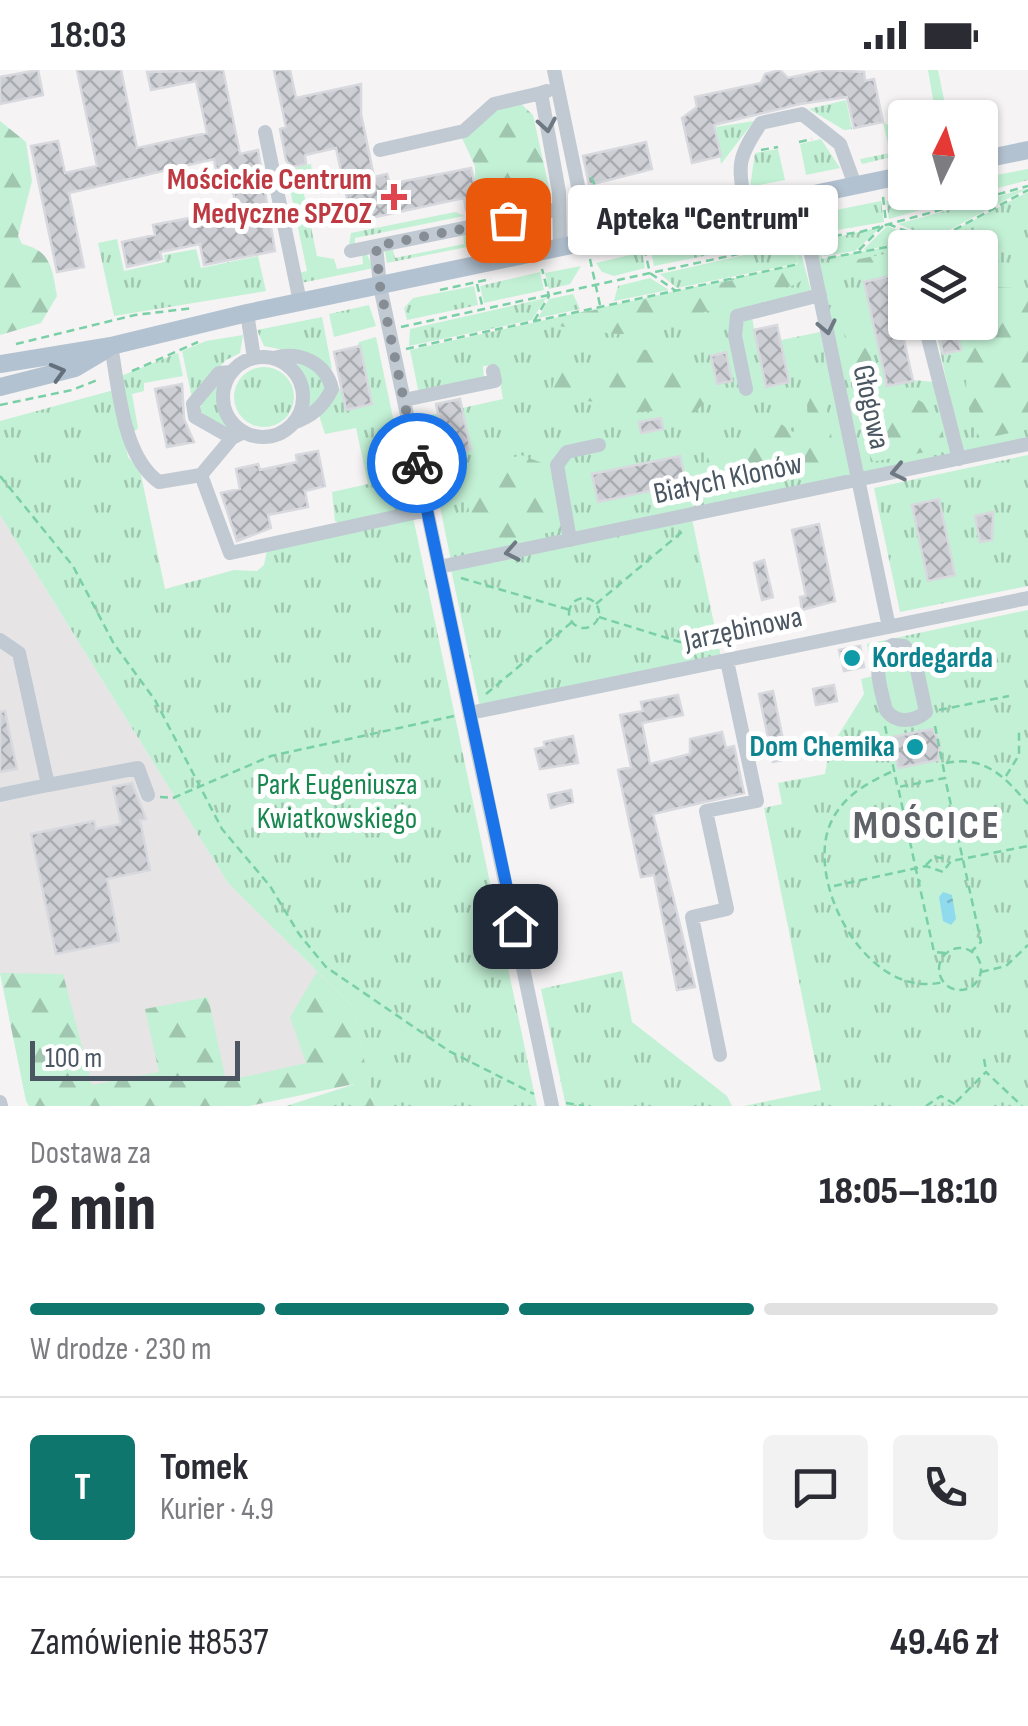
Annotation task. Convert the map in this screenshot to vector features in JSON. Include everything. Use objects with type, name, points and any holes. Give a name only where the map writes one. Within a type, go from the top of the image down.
[{"type":"main road","points":[[998,156],[1028,150]]},
{"type":"main road","points":[[0,364],[112,346],[247,313],[888,179]]},
{"type":"main road","points":[[0,387],[75,368],[112,346]]},
{"type":"street","points":[[554,70],[571,148],[583,173],[599,239]]},
{"type":"street","points":[[380,150],[464,131],[494,104],[558,87]]},
{"type":"street","points":[[541,94],[556,174],[560,246]]},
{"type":"street","points":[[746,208],[737,163],[740,154],[761,123],[802,114],[840,144],[855,186]]},
{"type":"street","points":[[265,132],[300,302]]},
{"type":"street","name":"Głogowa","points":[[799,198],[889,627]]},
{"type":"street","points":[[351,251],[558,209]]},
{"type":"street","points":[[478,226],[487,263]]},
{"type":"street","points":[[376,246],[380,286],[474,707],[551,1103]]},
{"type":"street","points":[[746,389],[736,336],[738,316],[756,308],[820,296]]},
{"type":"street","points":[[247,313],[254,358]]},
{"type":"street","points":[[929,340],[959,459]]},
{"type":"street","points":[[112,346],[128,434],[145,468],[160,482],[201,475],[238,435]]},
{"type":"street","points":[[290,354],[311,361],[329,376],[332,389],[311,416],[269,436],[238,435],[195,417],[193,404],[219,373],[232,372],[254,358],[273,358],[290,354]]},
{"type":"street","points":[[273,358],[292,369],[300,383],[302,402],[293,422]]},
{"type":"street","points":[[404,400],[496,382],[493,371]]},
{"type":"street","points":[[232,372],[224,404],[238,435]]},
{"type":"street","points":[[570,540],[557,465],[568,452],[599,444]]},
{"type":"street","name":"Białych Klonów","points":[[445,571],[570,540],[1028,444]]},
{"type":"street","points":[[201,475],[230,554],[427,510]]},
{"type":"street","name":"Jarzębinowa","points":[[474,707],[721,662],[1028,598]]},
{"type":"street","points":[[0,640],[18,653],[48,785]]},
{"type":"street","points":[[893,645],[912,653],[926,712],[908,720],[889,715],[878,666],[881,654],[893,645]]},
{"type":"street","points":[[720,1056],[692,917],[727,909],[706,811],[757,801],[721,662]]},
{"type":"street","points":[[0,795],[131,768],[143,774],[148,795]]},
{"type":"path","points":[[583,173],[612,220]]},
{"type":"path","points":[[998,192],[1028,188]]},
{"type":"path","points":[[946,230],[1028,188]]},
{"type":"path","points":[[883,197],[886,223]]},
{"type":"path","points":[[818,238],[928,210]]},
{"type":"path","points":[[886,223],[905,230]]},
{"type":"path","points":[[856,253],[886,223]]},
{"type":"path","points":[[727,229],[732,255]]},
{"type":"path","points":[[400,327],[796,242]]},
{"type":"path","points":[[644,246],[650,273],[676,291]]},
{"type":"path","points":[[822,259],[888,247]]},
{"type":"path","points":[[590,257],[600,307]]},
{"type":"path","points":[[404,349],[800,264]]},
{"type":"path","points":[[534,321],[548,296],[542,267]]},
{"type":"path","points":[[477,283],[483,309]]},
{"type":"path","points":[[0,348],[135,315],[200,308]]},
{"type":"path","points":[[0,476],[73,566],[114,644],[155,700],[222,828],[270,886],[298,934],[326,967],[449,1051],[551,1103],[584,1106]]},
{"type":"path","points":[[596,604],[698,514]]},
{"type":"path","points":[[445,571],[570,610]]},
{"type":"path","points":[[570,610],[581,599],[596,604]]},
{"type":"path","points":[[596,604],[599,617]]},
{"type":"path","points":[[570,610],[572,622]]},
{"type":"path","points":[[572,622],[590,628],[599,617]]},
{"type":"path","points":[[599,617],[707,650],[721,662]]},
{"type":"path","points":[[173,798],[271,756],[474,707],[572,622]]},
{"type":"path","points":[[972,951],[981,942],[937,730],[926,712],[1009,696]]},
{"type":"path","points":[[889,715],[883,732],[934,952],[945,954]]},
{"type":"path","points":[[1006,777],[1019,755],[1019,730]]},
{"type":"path","points":[[945,764],[976,762],[1006,777],[1028,804]]},
{"type":"path","points":[[892,772],[856,790],[830,826],[826,856],[843,924],[872,963],[906,981],[944,982],[965,989],[981,972],[1006,966],[1028,945]]},
{"type":"path","points":[[898,787],[945,778]]},
{"type":"path","points":[[832,886],[926,866],[934,858],[951,861],[1028,846]]},
{"type":"path","points":[[926,866],[942,872],[951,861]]},
{"type":"path","points":[[944,982],[939,964],[945,954],[958,948],[972,951]]},
{"type":"path","points":[[972,951],[981,972]]},
{"type":"path","points":[[984,1059],[986,1072],[1022,1106]]},
{"type":"path","points":[[926,1106],[942,1096],[957,1104],[986,1072]]},
{"type":"shaded area","points":[[0,515],[228,883],[353,1007],[369,1081],[29,1106],[0,973]]},
{"type":"green space","points":[[928,70],[938,70],[944,100],[933,100]]},
{"type":"green space","points":[[846,100],[852,129],[844,130],[809,109]]},
{"type":"green space","points":[[520,103],[533,115],[550,192],[515,198],[510,178],[475,185],[475,166],[462,138],[497,109]]},
{"type":"green space","points":[[0,121],[26,142],[32,181],[18,236],[22,244],[45,256],[57,296],[41,323],[0,335]]},
{"type":"green space","points":[[754,121],[721,164],[716,127]]},
{"type":"green space","points":[[821,139],[840,168],[806,175],[800,144]]},
{"type":"green space","points":[[778,149],[785,180],[750,187],[755,153]]},
{"type":"green space","points":[[888,153],[888,158],[862,164],[860,159]]},
{"type":"green space","points":[[311,164],[312,172],[300,175],[317,256],[334,259],[337,269],[363,264],[362,254],[366,253],[374,268],[301,283],[299,273],[307,271],[286,170]]},
{"type":"green space","points":[[1028,169],[1028,180],[998,188],[998,175]]},
{"type":"green space","points":[[1028,188],[998,204],[998,196]]},
{"type":"green space","points":[[1028,192],[1028,438],[962,453],[938,340],[998,340],[998,230],[955,230]]},
{"type":"green space","points":[[881,201],[884,222],[820,233],[816,214]]},
{"type":"green space","points":[[886,201],[888,210],[920,210],[889,219]]},
{"type":"green space","points":[[949,210],[987,210],[949,230],[913,230],[898,224]]},
{"type":"green space","points":[[455,212],[464,216],[355,238],[355,244],[349,245],[351,233]]},
{"type":"green space","points":[[809,216],[822,259],[888,247],[888,340],[904,340],[913,380],[934,382],[956,454],[864,474]]},
{"type":"green space","points":[[533,220],[543,232],[487,242],[490,230]]},
{"type":"green space","points":[[793,222],[812,295],[750,306],[757,345],[820,332],[852,476],[451,561],[422,417],[503,399],[497,365],[483,366],[484,380],[419,394],[410,350],[798,264]]},
{"type":"green space","points":[[789,223],[792,238],[736,249],[733,235]]},
{"type":"green space","points":[[887,226],[897,230],[888,230],[888,246],[863,250]]},
{"type":"green space","points":[[881,227],[855,251],[824,256],[821,241]]},
{"type":"green space","points":[[463,232],[474,234],[477,245],[387,263],[385,251],[392,247],[395,258],[464,244]]},
{"type":"green space","points":[[725,236],[729,251],[654,266],[651,251]]},
{"type":"green space","points":[[117,239],[124,271],[165,262],[164,255],[196,249],[201,268],[258,256],[266,291],[114,316],[98,243]]},
{"type":"green space","points":[[793,244],[798,263],[677,288],[660,274]]},
{"type":"green space","points":[[642,252],[645,268],[614,276],[602,272],[596,263]]},
{"type":"green space","points":[[888,253],[888,263],[840,274],[833,271],[834,264]]},
{"type":"green space","points":[[581,266],[570,284],[549,289],[545,273]]},
{"type":"green space","points":[[794,267],[802,280],[792,286],[760,284],[712,310],[656,314],[630,333],[583,330],[544,321]]},
{"type":"green space","points":[[540,272],[544,290],[484,303],[480,286]]},
{"type":"green space","points":[[650,278],[669,290],[614,301],[618,286]]},
{"type":"green space","points":[[474,286],[478,305],[407,320],[404,308],[413,298]]},
{"type":"green space","points":[[998,287],[1017,288],[1028,299],[1028,429],[981,439],[970,415],[966,340],[998,340]]},
{"type":"green space","points":[[573,294],[580,309],[538,318],[549,299]]},
{"type":"green space","points":[[843,296],[850,297],[870,351],[868,386],[875,395],[900,394],[930,408],[942,427],[944,440],[937,450],[871,462],[841,319]]},
{"type":"green space","points":[[546,298],[532,320],[409,346],[410,329]]},
{"type":"green space","points":[[369,305],[376,326],[334,337],[329,314]]},
{"type":"green space","points":[[322,317],[332,369],[303,354],[264,346],[257,330]]},
{"type":"green space","points":[[243,335],[240,353],[226,360],[192,398],[182,351],[206,341]]},
{"type":"green space","points":[[376,337],[412,508],[343,524],[335,521],[332,492],[368,484],[356,428],[325,434],[319,415],[341,387],[359,342]]},
{"type":"green space","points":[[669,347],[689,360],[707,385],[702,405],[686,422],[655,411],[607,413],[594,402],[560,397],[552,390],[555,373],[620,362],[643,350]]},
{"type":"green space","points":[[178,353],[183,376],[144,383],[144,391],[132,394],[138,428],[133,433],[121,376]]},
{"type":"green space","points":[[296,362],[315,368],[326,388],[309,411],[306,380]]},
{"type":"green space","points":[[264,367],[285,376],[294,397],[285,418],[264,427],[243,418],[234,397],[243,376]]},
{"type":"green space","points":[[219,382],[218,408],[229,431],[201,412],[201,404]]},
{"type":"green space","points":[[816,385],[823,387],[837,468],[786,481],[762,477],[738,491],[710,463],[703,444],[709,437],[747,441],[758,416],[775,420],[793,432],[808,423],[807,405]]},
{"type":"green space","name":"Park Eugeniusza Kwiatkowskiego","points":[[114,390],[128,457],[140,470],[165,589],[234,570],[257,571],[264,565],[267,550],[413,517],[537,1106],[374,1106],[353,1007],[228,883],[0,515],[0,421]]},
{"type":"green space","points":[[521,455],[545,464],[556,486],[548,496],[562,509],[562,530],[460,551],[463,530],[456,524],[469,511],[468,506],[492,464]]},
{"type":"green space","points":[[1028,455],[1028,586],[900,612],[874,488]]},
{"type":"green space","points":[[692,519],[721,657],[480,707],[451,569]]},
{"type":"green space","points":[[1028,610],[1028,1106],[744,1106],[821,1090],[764,808],[782,804],[778,783],[825,774],[829,750],[864,694],[861,679],[873,676],[867,644]]},
{"type":"green space","points":[[894,655],[910,666],[917,700],[906,710],[894,707],[885,664]]},
{"type":"green space","points":[[943,780],[959,857],[933,853],[918,865],[902,788],[921,791]]},
{"type":"green space","points":[[960,862],[976,940],[940,949],[935,946],[919,871],[944,875]]},
{"type":"green space","points":[[622,971],[632,1022],[727,1096],[732,1106],[566,1106],[541,989]]},
{"type":"green space","points":[[317,972],[353,1007],[374,1106],[362,1106],[354,1084],[249,1106],[29,1106],[26,1101],[0,973],[63,974],[92,1085],[159,1072],[145,1009],[208,997],[226,1081],[306,1063],[290,1017]]},
{"type":"green space","points":[[355,1084],[362,1106],[286,1106]]},
{"type":"water","points":[[943,892],[952,895],[956,919],[951,925],[943,921],[939,897]]},
{"type":"building","points":[[38,70],[43,95],[0,104],[0,77]]},
{"type":"building","points":[[77,70],[121,70],[137,148],[207,133],[196,81],[151,90],[147,72],[223,70],[240,154],[258,150],[275,251],[204,265],[200,244],[160,252],[162,259],[127,267],[122,242],[155,235],[153,225],[210,214],[213,226],[239,221],[228,167],[216,169],[214,159],[69,193],[84,267],[57,272],[31,146],[58,141],[65,173],[97,166]]},
{"type":"building","points":[[274,70],[290,70],[296,98],[361,84],[361,114],[374,177],[387,174],[390,184],[471,168],[475,186],[510,179],[514,198],[466,210],[464,198],[352,222],[336,148],[305,155],[306,164],[291,167],[286,160],[280,129],[286,127]]},
{"type":"building","points":[[780,70],[788,78],[826,70],[864,72],[865,81],[874,79],[883,122],[854,128],[847,97],[800,104],[714,125],[721,156],[692,163],[682,118],[697,107],[695,97],[761,83],[765,74]]},
{"type":"building","points":[[646,142],[652,169],[589,185],[583,156]]},
{"type":"building","points":[[888,276],[888,340],[904,340],[913,381],[887,386],[864,282]]},
{"type":"building","points":[[777,325],[789,382],[766,387],[754,330]]},
{"type":"building","points":[[940,340],[959,340],[961,350],[943,354]]},
{"type":"building","points":[[360,346],[372,404],[346,410],[334,352]]},
{"type":"building","points":[[726,352],[732,381],[717,384],[711,356]]},
{"type":"building","points":[[182,384],[184,419],[194,442],[167,447],[155,389]]},
{"type":"building","points":[[460,399],[471,450],[447,454],[436,404]]},
{"type":"building","points":[[661,418],[663,429],[641,433],[639,422]]},
{"type":"building","points":[[318,451],[325,486],[305,491],[308,507],[268,515],[271,528],[237,541],[221,493],[240,489],[236,469],[258,464],[260,470],[297,462],[296,455]]},
{"type":"building","points":[[680,456],[686,483],[598,502],[592,474]]},
{"type":"building","points":[[939,499],[955,575],[928,581],[912,505]]},
{"type":"building","points":[[993,512],[992,540],[980,542],[975,516]]},
{"type":"building","points":[[819,524],[835,601],[802,610],[800,597],[806,596],[792,530]]},
{"type":"building","points":[[764,560],[773,597],[762,600],[754,563]]},
{"type":"building","name":"Kordegarda","points":[[860,646],[864,667],[844,671],[839,650]]},
{"type":"building","points":[[834,685],[837,701],[816,705],[813,689]]},
{"type":"building","points":[[773,691],[787,759],[773,762],[759,694]]},
{"type":"building","points":[[678,695],[683,715],[642,723],[650,764],[690,754],[690,739],[722,732],[726,748],[734,746],[744,793],[653,814],[695,987],[677,990],[654,875],[641,877],[618,770],[631,767],[620,715],[643,711],[641,702]]},
{"type":"building","points":[[5,711],[17,769],[0,772],[0,712]]},
{"type":"building","name":"Dom Chemika","points":[[932,729],[940,743],[938,760],[898,768],[892,737]]},
{"type":"building","points":[[573,736],[578,763],[540,769],[535,749],[545,747],[544,742]]},
{"type":"building","points":[[132,783],[146,819],[140,820],[150,870],[107,879],[119,941],[56,954],[31,834],[94,821],[96,829],[121,824],[113,787]]},
{"type":"building","points":[[571,790],[573,802],[551,808],[548,795]]},
{"type":"way so far","points":[[417,463],[380,286],[376,246],[508,220]]},
{"type":"place","name":"Mościckie Centrum Medyczne SPZOZ","points":[[394,197]]},
{"type":"place","name":"Apteka \"Centrum\"","points":[[508,220]]},
{"type":"place","name":"Kordegarda","points":[[852,658]]},
{"type":"place","name":"Dom Chemika","points":[[915,747]]},
{"type":"district","name":"MOŚCICE","points":[[927,826]]},
{"type":"route","points":[[417,463],[515,926]]}]
